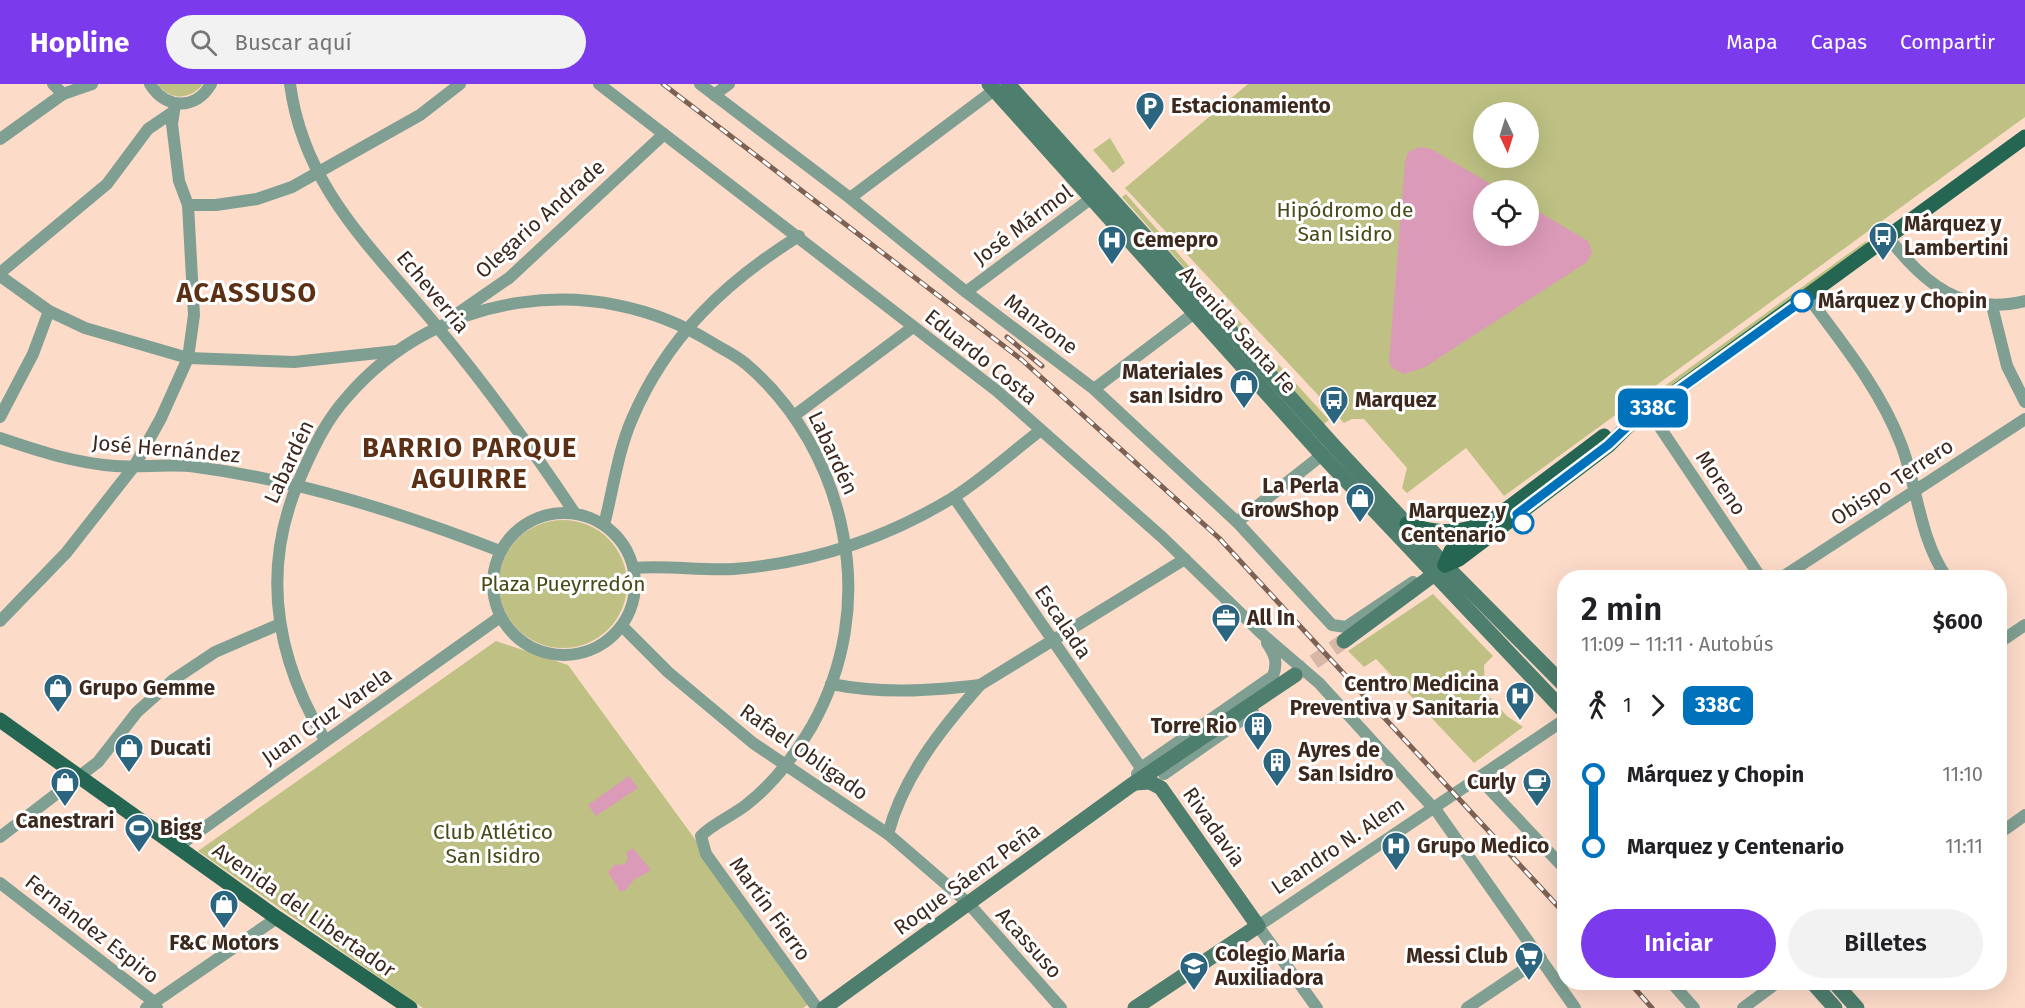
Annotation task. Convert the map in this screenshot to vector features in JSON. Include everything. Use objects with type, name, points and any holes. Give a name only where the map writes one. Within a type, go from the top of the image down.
[{"type":"main road","name":"Avenida Santa Fe","points":[[998,86],[1097,194],[1207,304],[1407,524],[1439,570]]},
{"type":"main road","points":[[1344,641],[1439,570],[1459,559],[1608,445],[1627,427],[2025,137]]},
{"type":"main road","name":"Avenida Santa Fe","points":[[1097,194],[1194,314],[1322,455],[1439,570]]},
{"type":"main road","points":[[1439,570],[1451,551],[1488,522],[1603,436],[1627,427]]},
{"type":"main road","points":[[1407,524],[1436,532],[1451,533],[1488,522]]},
{"type":"main road","points":[[1439,570],[1557,679]]},
{"type":"main road","points":[[1439,570],[1557,703]]},
{"type":"main road","name":"Roque Sáenz Peña","points":[[824,1008],[1135,783],[1295,675]]},
{"type":"main road","name":"Avenida del Libertador","points":[[0,720],[277,918],[410,1008]]},
{"type":"main road","name":"Rivadavia","points":[[1162,781],[1178,754]]},
{"type":"main road","name":"Rivadavia","points":[[1135,783],[1162,781]]},
{"type":"main road","name":"Rivadavia","points":[[1162,781],[1258,926]]},
{"type":"main road","name":"Leandro N. Alem","points":[[1135,1008],[1258,926]]},
{"type":"main road","points":[[1819,990],[1835,1008]]},
{"type":"main road","points":[[1841,990],[1857,1008]]},
{"type":"street","points":[[53,84],[63,94]]},
{"type":"street","points":[[0,139],[63,94],[92,84]]},
{"type":"street","points":[[150,84],[174,108]]},
{"type":"street","points":[[211,84],[198,100],[174,108],[148,129],[107,184],[0,274],[49,311],[85,328],[188,358],[294,362],[397,351]]},
{"type":"street","name":"Echeverria","points":[[290,84],[293,111],[304,147],[316,173],[360,237],[438,327],[495,399],[574,512]]},
{"type":"street","points":[[188,205],[216,205],[257,199],[292,187],[420,115],[460,84]]},
{"type":"street","name":"Eduardo Costa","points":[[599,84],[997,391],[1185,559],[1262,634],[1319,683],[1433,807],[1557,982]]},
{"type":"street","name":"Manzone","points":[[700,84],[850,198],[966,292],[1094,388],[1237,522],[1332,625],[1346,627],[1415,580],[1439,570]]},
{"type":"street","points":[[714,95],[729,84]]},
{"type":"street","points":[[850,198],[998,86]]},
{"type":"street","points":[[0,621],[66,553],[135,465],[161,418],[188,358],[194,315],[188,205],[179,181],[172,124],[174,108]]},
{"type":"street","name":"Olegario Andrade","points":[[438,327],[509,278],[664,134]]},
{"type":"street","name":"José Mármol","points":[[966,292],[1097,194]]},
{"type":"street","points":[[604,525],[631,420],[656,371],[687,327],[735,280],[758,262],[799,236]]},
{"type":"street","points":[[1888,237],[1903,256],[1931,282],[1952,296],[1974,305],[1992,306],[2025,301]]},
{"type":"street","points":[[1808,297],[1879,398],[1901,444],[1927,541],[1935,562],[1941,570]]},
{"type":"street","name":"Labardén","points":[[326,740],[303,703],[288,664],[280,624],[277,589],[278,554],[284,520],[296,486],[317,438],[342,403],[397,351],[438,327],[486,309],[536,300],[587,299],[637,308],[687,327],[746,363],[795,415],[827,478],[839,513],[846,548],[850,581],[848,616],[842,651],[831,684],[811,726],[785,765],[751,801],[705,831]]},
{"type":"street","points":[[1094,388],[1207,304]]},
{"type":"street","points":[[1992,306],[2007,366],[2025,402]]},
{"type":"street","points":[[0,417],[33,354],[49,311]]},
{"type":"street","points":[[795,415],[913,327]]},
{"type":"street","name":"Moreno","points":[[1649,411],[1756,570]]},
{"type":"street","name":"Obispo Terrero","points":[[1792,570],[2025,419]]},
{"type":"street","points":[[634,568],[676,566],[731,569],[772,565],[846,548],[954,497],[1041,430]]},
{"type":"street","name":"José Hernández","points":[[0,438],[68,459],[100,465],[195,466],[296,486],[420,520],[500,551]]},
{"type":"street","points":[[1237,522],[1322,455]]},
{"type":"street","name":"Escalada","points":[[954,497],[1141,768]]},
{"type":"street","points":[[561,512],[574,512],[604,525],[623,543],[634,568],[635,594],[622,626],[607,641],[579,654],[558,655],[538,650],[520,640],[500,617],[494,600],[492,582],[500,551],[515,532],[534,519],[561,512]]},
{"type":"street","points":[[888,834],[901,795],[917,766],[957,711],[980,685],[1053,643],[1185,559]]},
{"type":"street","name":"Juan Cruz Varela","points":[[177,847],[500,617]]},
{"type":"street","points":[[0,837],[81,777],[104,755],[137,712],[173,680],[215,652],[280,624]]},
{"type":"street","points":[[2007,637],[2025,625]]},
{"type":"street","name":"Rafael Obligado","points":[[622,626],[668,672],[706,705],[785,765],[888,834],[969,904]]},
{"type":"street","points":[[1135,783],[1141,768],[1273,676],[1277,666],[1275,656],[1262,634]]},
{"type":"street","points":[[1162,781],[1296,682],[1306,680],[1319,683]]},
{"type":"street","points":[[831,684],[865,691],[902,692],[980,685]]},
{"type":"street","name":"Leandro N. Alem","points":[[1258,926],[1557,725]]},
{"type":"street","points":[[1478,777],[1557,861]]},
{"type":"street","points":[[2007,828],[2025,815]]},
{"type":"street","name":"Martín Fierro","points":[[705,831],[701,836],[701,845],[706,854],[817,1008]]},
{"type":"street","name":"Fernández Espiro","points":[[0,884],[152,1006]]},
{"type":"street","name":"Acassuso","points":[[969,904],[1061,1008]]},
{"type":"street","points":[[152,1006],[277,918]]},
{"type":"street","name":"Rivadavia","points":[[1258,926],[1317,1008]]},
{"type":"street","points":[[1467,1008],[1541,958]]},
{"type":"street","name":"Eduardo Costa","points":[[1563,990],[1575,1008]]},
{"type":"street","points":[[1678,990],[1694,1008]]},
{"type":"street","points":[[1743,1008],[1767,990]]},
{"type":"green space","points":[[158,84],[203,84],[186,96],[174,96]]},
{"type":"green space","name":"Hipódromo de San Isidro","points":[[1248,84],[2025,84],[2025,117],[1504,496],[1466,448],[1407,493],[1402,488],[1407,468],[1364,419],[1352,419],[1344,423],[1125,188]]},
{"type":"green space","points":[[1110,138],[1125,163],[1113,173],[1093,150]]},
{"type":"green space","points":[[1126,194],[1202,281],[1199,284],[1122,197]]},
{"type":"green space","points":[[1866,241],[1867,244],[1654,398],[1652,395]]},
{"type":"green space","points":[[1232,313],[1329,420],[1324,424],[1227,317]]},
{"type":"green space","name":"Plaza Pueyrredón","points":[[563,520],[587,525],[608,539],[622,560],[627,584],[622,608],[608,629],[587,643],[563,648],[539,643],[518,629],[504,608],[499,584],[504,560],[518,539],[539,525]]},
{"type":"green space","points":[[1433,594],[1493,656],[1484,665],[1485,692],[1507,716],[1523,727],[1474,763],[1376,659],[1364,667],[1348,651]]},
{"type":"green space","name":"Club Atlético San Isidro","points":[[496,641],[568,665],[813,1001],[803,1008],[423,1008],[198,851]]},
{"type":"shaded area","points":[[1420,147],[1431,149],[1484,180],[1473,180],[1473,246],[1539,246],[1539,212],[1588,241],[1592,252],[1587,262],[1425,367],[1404,374],[1392,368],[1389,362],[1405,162],[1408,152]]},
{"type":"shaded area","points":[[629,776],[638,788],[596,816],[588,805]]},
{"type":"shaded area","points":[[633,848],[651,870],[634,880],[625,891],[620,891],[608,872],[614,865],[625,864],[628,859],[626,853]]},
{"type":"tunnel","points":[[1295,675],[1344,641]]},
{"type":"railway","points":[[663,84],[1022,360],[1219,538],[1557,905]]},
{"type":"railway","points":[[1007,337],[1042,366]]},
{"type":"railway","points":[[1636,990],[1652,1008]]},
{"type":"bus line","name":"338C","points":[[1523,523],[1517,514],[1608,445],[1627,427],[1802,301]]},
{"type":"place","name":"Estacionamiento","points":[[1150,132]]},
{"type":"place","name":"Márquez y Lambertini","points":[[1883,262]]},
{"type":"place","name":"Cemepro","points":[[1112,266]]},
{"type":"place","name":"Márquez y Chopin","points":[[1802,301]]},
{"type":"place","name":"Materiales san Isidro","points":[[1244,410]]},
{"type":"place","name":"Marquez","points":[[1334,426]]},
{"type":"place","name":"Marquez y Centenario","points":[[1523,523]]},
{"type":"place","name":"La Perla GrowShop","points":[[1360,524]]},
{"type":"place","name":"All In","points":[[1226,644]]},
{"type":"place","name":"Grupo Gemme","points":[[58,714]]},
{"type":"place","name":"Centro Medicina Preventiva y Sanitaria","points":[[1520,722]]},
{"type":"place","name":"Torre Rio","points":[[1258,752]]},
{"type":"place","name":"Ducati","points":[[129,774]]},
{"type":"place","name":"Ayres de San Isidro","points":[[1277,788]]},
{"type":"place","name":"Canestrari","points":[[65,808]]},
{"type":"place","name":"Curly","points":[[1537,808]]},
{"type":"place","name":"Bigg","points":[[139,854]]},
{"type":"place","name":"Grupo Medico","points":[[1396,872]]},
{"type":"place","name":"F&C Motors","points":[[224,930]]},
{"type":"place","name":"Messi Club","points":[[1529,982]]},
{"type":"place","name":"Colegio María Auxiliadora","points":[[1194,992]]},
{"type":"district","name":"ACASSUSO","points":[[247,293]]},
{"type":"district","name":"BARRIO PARQUE AGUIRRE","points":[[470,464]]}]
